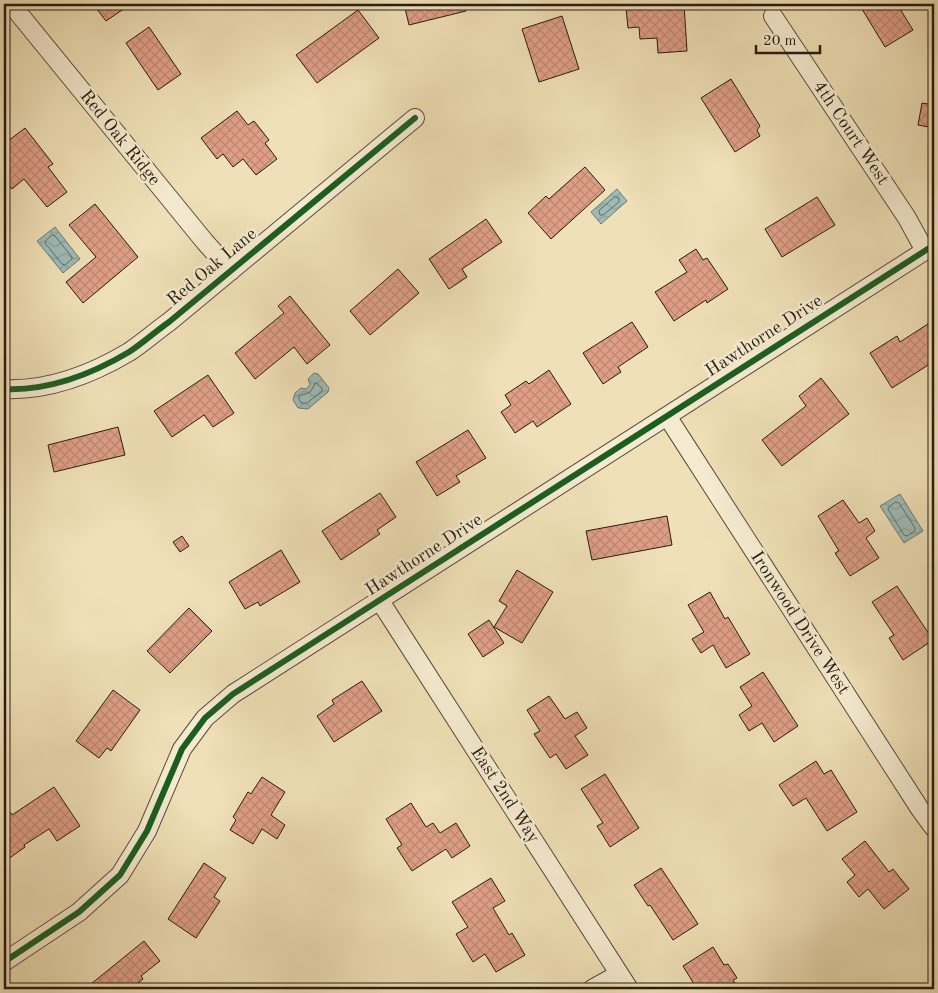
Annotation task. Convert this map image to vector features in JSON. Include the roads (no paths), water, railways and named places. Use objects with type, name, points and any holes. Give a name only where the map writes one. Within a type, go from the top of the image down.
[{"type":"street","name":"Red Oak Ridge","points":[[11,4],[204,242],[230,271]]},
{"type":"street","name":"4th Court West","points":[[773,16],[907,218],[930,248]]},
{"type":"street","name":"Red Oak Lane","points":[[4,389],[50,385],[91,372],[130,351],[170,322],[415,118]]},
{"type":"street","name":"Hawthorne Drive","points":[[4,962],[79,912],[120,875],[147,831],[182,749],[205,718],[233,694],[930,248]]},
{"type":"street","name":"Ironwood Drive West","points":[[667,416],[934,828]]},
{"type":"street","name":"East 2nd Way","points":[[380,601],[629,989]]},
{"type":"street","points":[[592,989],[619,974]]},
{"type":"water","points":[[617,189],[627,201],[601,224],[591,212]]},
{"type":"water","points":[[55,227],[80,259],[63,273],[37,241]]},
{"type":"water","points":[[314,373],[318,374],[329,388],[328,392],[308,409],[298,408],[293,400],[295,393],[301,388],[306,389],[310,385],[308,379]]},
{"type":"water","points":[[900,494],[923,531],[904,543],[880,506]]}]
